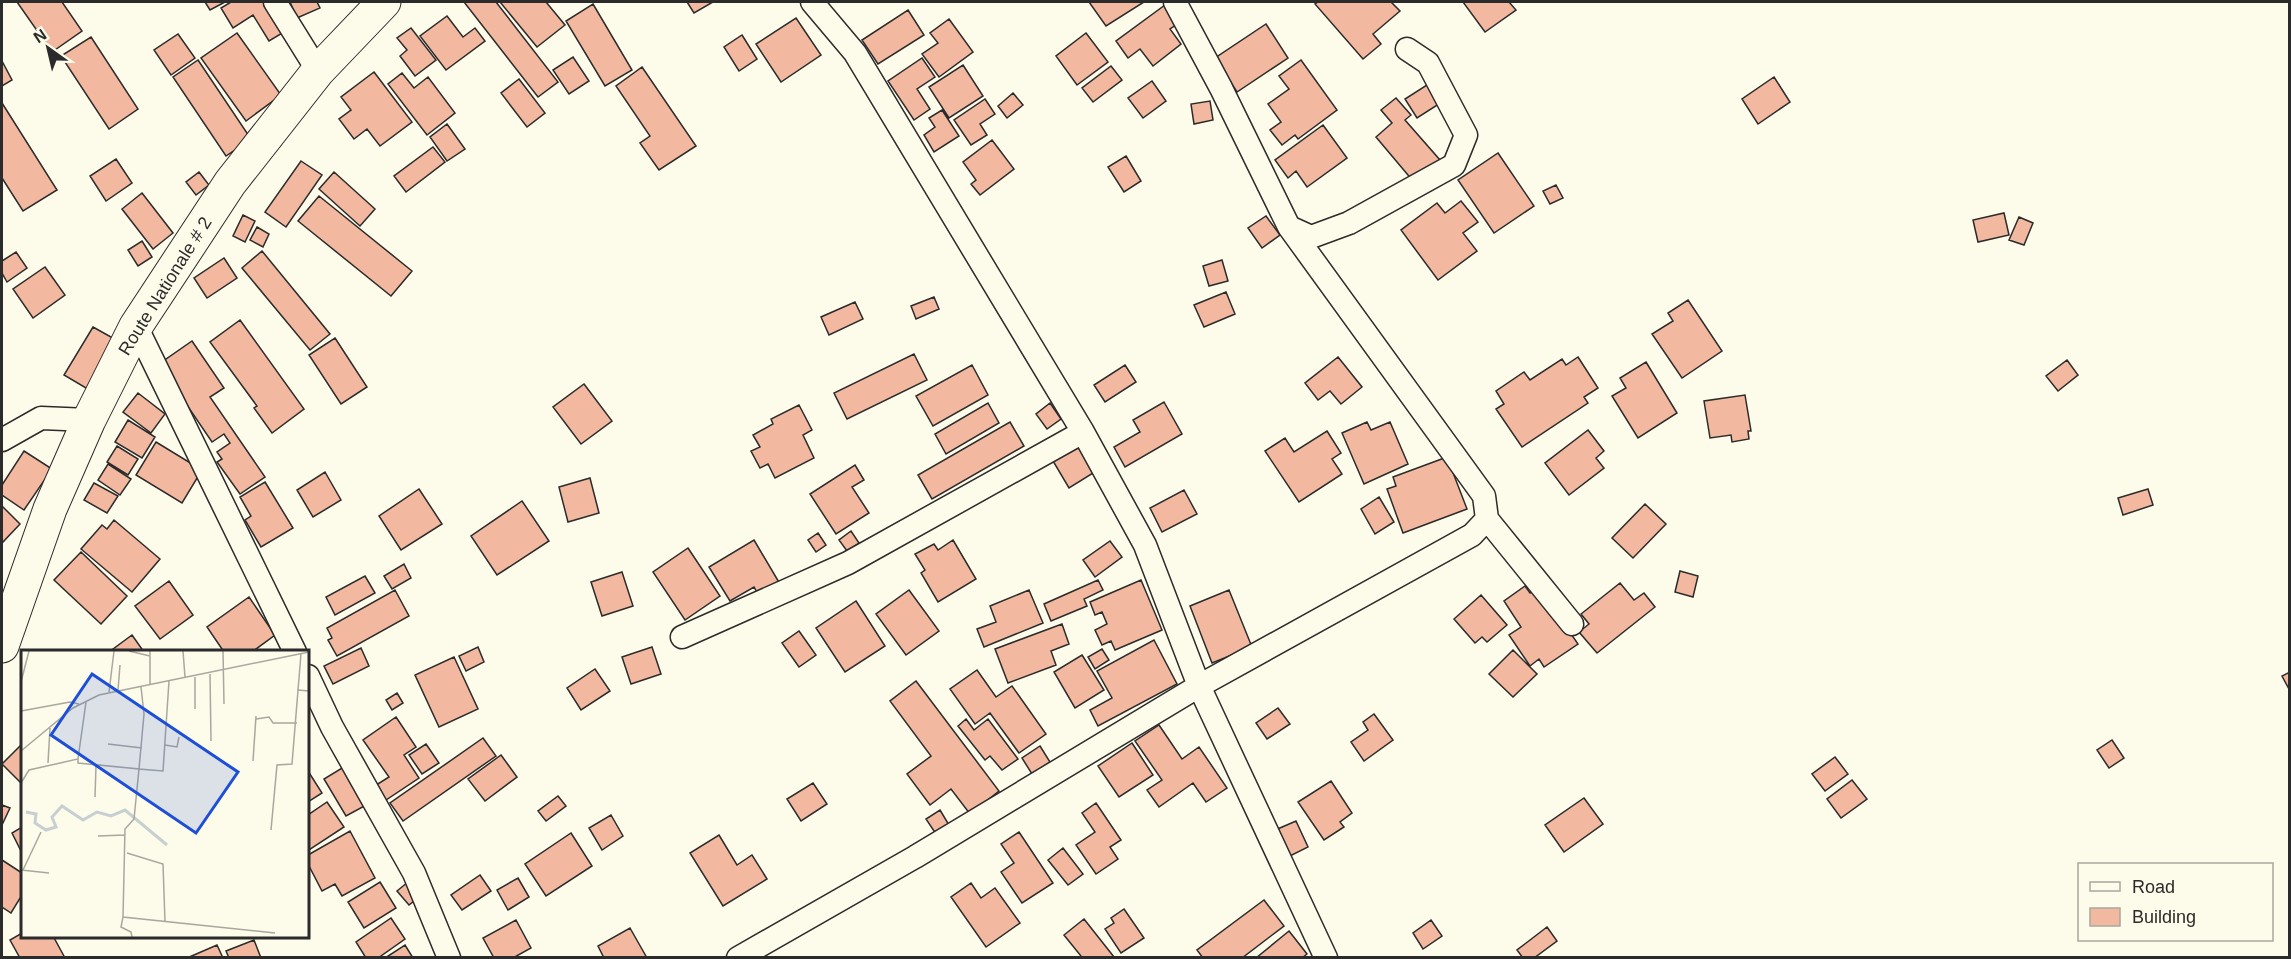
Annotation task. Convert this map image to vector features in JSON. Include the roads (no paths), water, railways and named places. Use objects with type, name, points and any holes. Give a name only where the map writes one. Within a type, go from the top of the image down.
[{"type":"main road","name":"Route Nationale # 2","points":[[2,646],[50,509],[89,420],[136,326],[230,183],[318,71],[384,2]]},
{"type":"street","points":[[274,2],[318,71]]},
{"type":"street","points":[[812,2],[855,53],[1083,432],[1145,545],[1199,686],[1326,957]]},
{"type":"street","points":[[1174,2],[1221,88],[1289,227],[1484,496],[1487,519],[1572,624]]},
{"type":"street","points":[[1289,227],[1311,237],[1349,223],[1454,165],[1466,135],[1428,63],[1407,49]]},
{"type":"street","points":[[136,326],[295,650]]},
{"type":"street","points":[[2,441],[41,418],[89,420]]},
{"type":"street","points":[[682,637],[848,563],[1083,432]]},
{"type":"street","points":[[738,957],[925,851],[1199,686],[1472,535],[1487,519]]},
{"type":"street","points":[[309,678],[332,727],[414,873],[449,957]]}]
